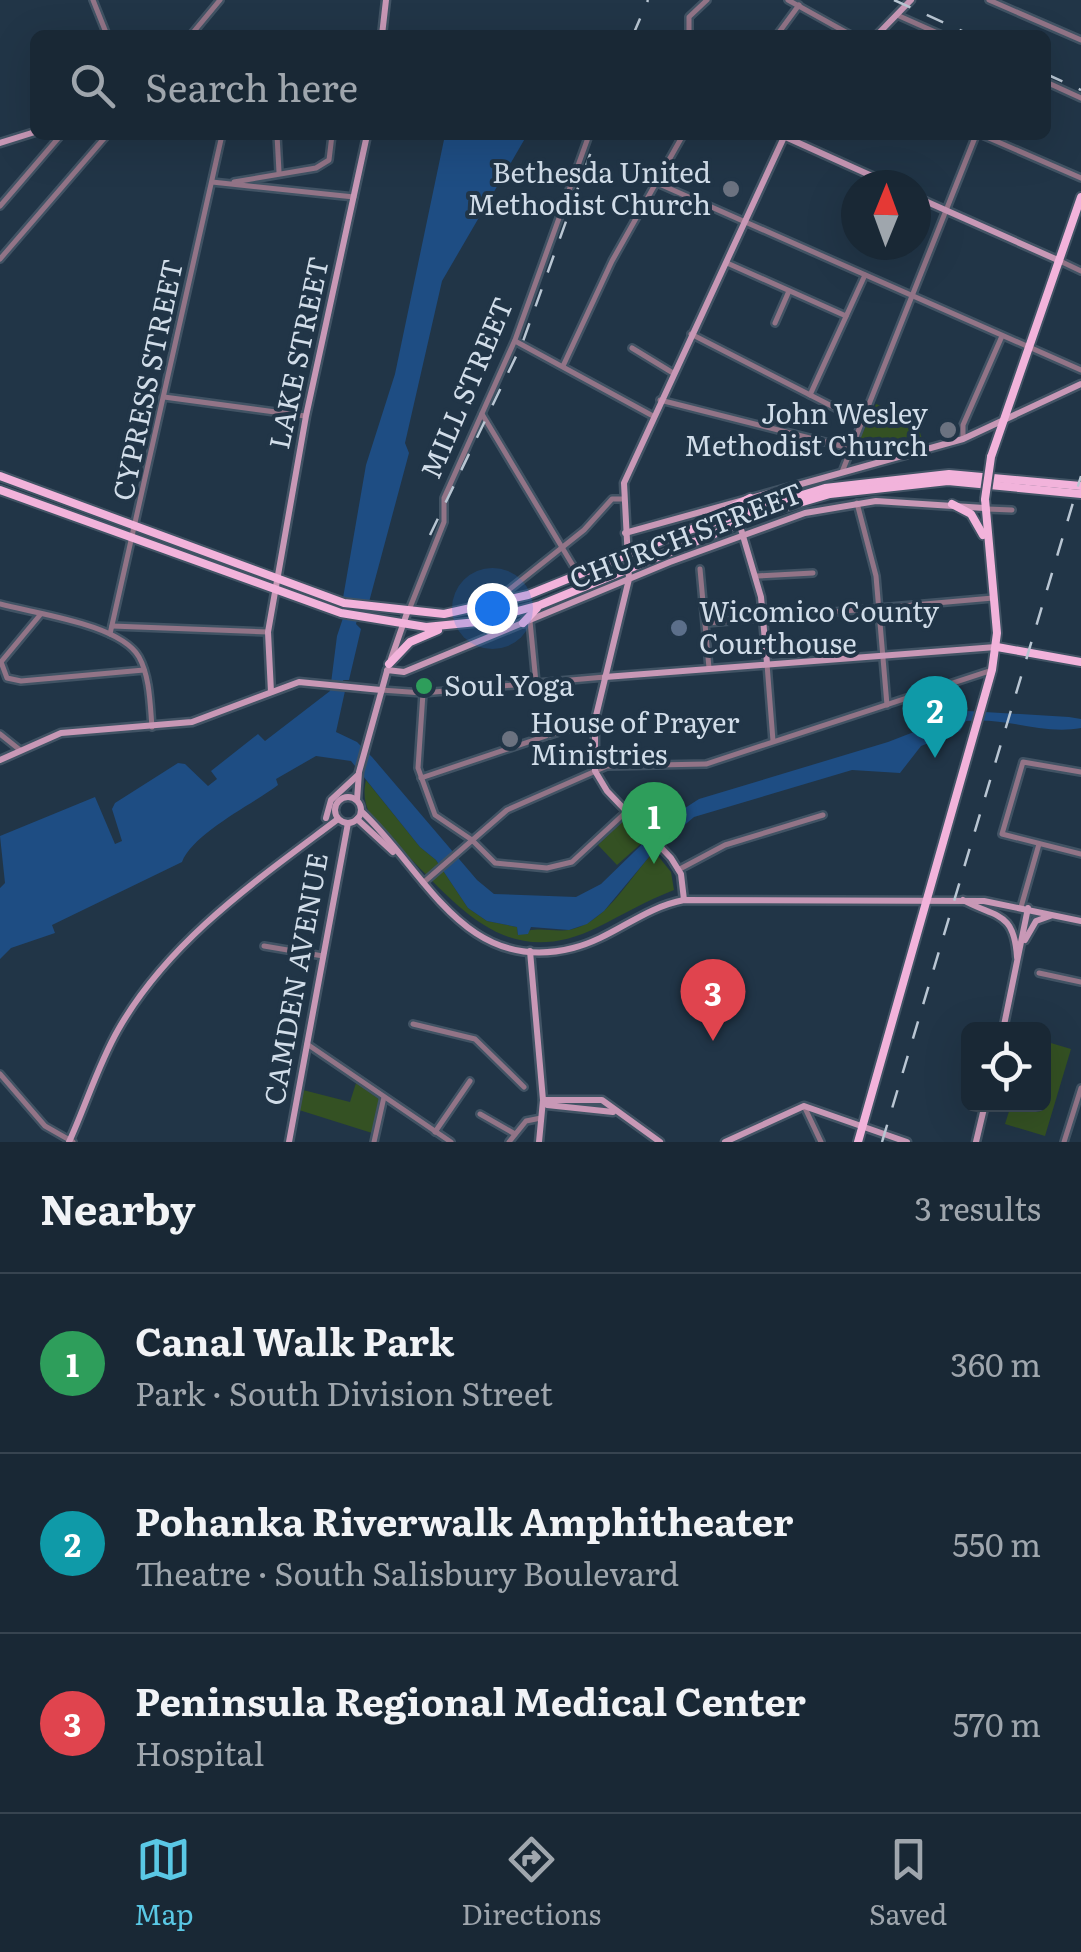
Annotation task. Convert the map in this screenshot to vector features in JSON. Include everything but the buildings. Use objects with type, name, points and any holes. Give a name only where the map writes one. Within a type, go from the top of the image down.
[{"type":"main road","points":[[858,1142],[997,648],[985,541],[984,504],[991,457],[1081,198]]},
{"type":"main road","points":[[0,490],[278,586],[376,610],[408,613],[484,609],[735,514],[826,488],[919,475],[1002,476],[1081,486]]},
{"type":"main road","points":[[0,476],[136,527],[341,613],[403,625],[450,626]]},
{"type":"main road","points":[[388,667],[421,636],[540,605],[628,568],[830,494],[925,482],[986,483],[1081,494]]},
{"type":"main road","points":[[686,532],[750,498]]},
{"type":"main road","points":[[952,504],[971,514],[985,541]]},
{"type":"main road","points":[[527,622],[540,605]]},
{"type":"main road","points":[[997,648],[1081,662]]},
{"type":"street","points":[[93,0],[105,30]]},
{"type":"street","points":[[196,30],[220,0]]},
{"type":"street","points":[[383,30],[386,0]]},
{"type":"street","points":[[689,30],[689,18],[707,0]]},
{"type":"street","points":[[788,0],[842,30]]},
{"type":"street","points":[[882,30],[911,0]]},
{"type":"street","points":[[989,0],[1007,4],[1081,40]]},
{"type":"street","points":[[781,30],[799,5]]},
{"type":"street","points":[[897,15],[931,30]]},
{"type":"street","points":[[1051,84],[1081,98]]},
{"type":"street","points":[[0,143],[30,134]]},
{"type":"street","points":[[0,206],[57,140]]},
{"type":"street","points":[[0,260],[103,140]]},
{"type":"street","name":"CYPRESS STREET","points":[[110,634],[221,140]]},
{"type":"street","points":[[277,140],[278,172]]},
{"type":"street","points":[[232,184],[324,164],[332,140]]},
{"type":"street","name":"LAKE STREET","points":[[271,692],[268,632],[306,416],[367,140]]},
{"type":"street","name":"MILL STREET","points":[[357,800],[359,773],[381,690],[444,522],[444,498],[515,340],[587,140]]},
{"type":"street","points":[[563,366],[612,260],[681,140]]},
{"type":"street","points":[[684,900],[678,870],[595,771],[595,720],[629,579],[625,477],[781,140]]},
{"type":"street","points":[[792,140],[859,170]]},
{"type":"street","points":[[842,472],[945,209],[977,140]]},
{"type":"street","points":[[991,140],[1081,178]]},
{"type":"street","points":[[212,182],[355,197]]},
{"type":"street","points":[[656,183],[1081,370]]},
{"type":"street","points":[[931,203],[1081,271]]},
{"type":"street","points":[[724,262],[846,316]]},
{"type":"street","points":[[810,395],[866,275]]},
{"type":"street","points":[[775,323],[789,291]]},
{"type":"street","points":[[691,334],[861,421]]},
{"type":"street","points":[[963,439],[963,425],[1002,336]]},
{"type":"street","points":[[515,340],[653,416]]},
{"type":"street","points":[[632,348],[673,373]]},
{"type":"street","points":[[625,533],[963,439],[1081,384]]},
{"type":"street","points":[[164,397],[306,416]]},
{"type":"street","points":[[660,400],[850,448]]},
{"type":"street","points":[[482,413],[578,574]]},
{"type":"street","points":[[484,609],[562,548],[607,504],[624,500]]},
{"type":"street","points":[[858,503],[875,568],[886,705]]},
{"type":"street","name":"CHURCH STREET","points":[[388,667],[404,672],[742,529],[805,512],[858,503],[984,504],[1012,510]]},
{"type":"street","points":[[735,514],[757,576],[772,741]]},
{"type":"street","points":[[700,569],[710,668]]},
{"type":"street","points":[[757,576],[813,573]]},
{"type":"street","points":[[707,624],[993,598]]},
{"type":"street","points":[[0,604],[110,634],[128,643],[144,670],[152,727]]},
{"type":"street","points":[[40,615],[0,662],[7,678],[21,681],[144,670]]},
{"type":"street","points":[[527,622],[536,682]]},
{"type":"street","points":[[112,626],[268,632]]},
{"type":"street","points":[[0,760],[61,734],[192,722],[299,682],[424,693],[767,663],[997,648]]},
{"type":"street","points":[[423,883],[507,810],[544,798],[595,771],[625,764],[706,764],[992,670]]},
{"type":"street","points":[[424,693],[421,778],[435,815],[501,865],[561,866],[582,854],[626,812]]},
{"type":"street","points":[[421,778],[595,720]]},
{"type":"street","points":[[0,734],[20,750]]},
{"type":"street","points":[[1081,772],[1023,762],[1002,834],[1081,854]]},
{"type":"street","points":[[326,818],[331,800],[359,773]]},
{"type":"street","name":"MILL STREET","points":[[340,799],[359,773]]},
{"type":"street","points":[[314,834],[340,799],[357,800],[359,815],[381,846],[396,854],[466,928],[492,942],[530,951],[574,948],[642,912],[684,900],[962,900],[1025,908],[1081,922]]},
{"type":"street","points":[[334,809],[338,820]]},
{"type":"street","points":[[0,1074],[45,1126],[70,1142],[117,1032],[152,978],[209,920],[314,834],[338,820],[348,823],[359,815]]},
{"type":"street","points":[[678,870],[725,845],[823,815]]},
{"type":"street","name":"CAMDEN AVENUE","points":[[289,1142],[348,823]]},
{"type":"street","points":[[1005,1022],[1038,844]]},
{"type":"street","points":[[962,900],[991,910],[1008,924],[1018,966]]},
{"type":"street","points":[[1022,946],[1036,921],[1055,914]]},
{"type":"street","points":[[264,946],[322,956]]},
{"type":"street","points":[[530,951],[543,1100],[539,1142]]},
{"type":"street","points":[[1039,973],[1081,982]]},
{"type":"street","points":[[413,1024],[474,1039],[503,1062],[524,1086]]},
{"type":"street","points":[[308,1044],[450,1142]]},
{"type":"street","points":[[435,1132],[470,1082]]},
{"type":"street","points":[[1064,1142],[1081,1088]]},
{"type":"street","points":[[374,1142],[384,1097]]},
{"type":"street","points":[[543,1100],[547,1105],[616,1112],[660,1142]]},
{"type":"street","points":[[804,1106],[821,1142]]},
{"type":"street","points":[[725,1142],[804,1106],[907,1142]]},
{"type":"street","points":[[976,1142],[983,1112]]},
{"type":"street","points":[[480,1114],[514,1134]]},
{"type":"street","points":[[509,1142],[526,1121],[542,1118]]},
{"type":"green space","points":[[876,404],[915,417],[923,442],[856,460],[852,456]]},
{"type":"green space","points":[[366,780],[420,847],[436,860],[468,908],[487,921],[517,927],[518,935],[532,930],[573,929],[597,917],[654,851],[671,872],[674,890],[567,939],[514,939],[469,914],[382,830],[369,813]]},
{"type":"green space","points":[[624,820],[644,841],[617,865],[598,845]]},
{"type":"green space","points":[[1051,1043],[1071,1049],[1045,1136],[1005,1124],[1009,1112],[1051,1112]]},
{"type":"green space","points":[[356,1083],[379,1099],[372,1133],[299,1110],[303,1090],[350,1102]]},
{"type":"water","points":[[444,140],[524,140],[442,281],[405,443],[409,453],[369,602],[361,603],[356,624],[361,629],[349,680],[343,680],[345,691],[336,732],[357,742],[372,757],[477,880],[494,894],[576,897],[601,884],[668,819],[699,799],[888,742],[968,711],[1069,717],[1081,719],[1081,728],[966,721],[960,731],[921,746],[900,773],[852,770],[694,817],[654,851],[604,911],[587,924],[569,930],[531,927],[528,934],[518,935],[517,927],[487,921],[468,908],[436,860],[420,847],[351,761],[316,756],[276,779],[278,785],[198,840],[182,862],[52,925],[55,933],[11,948],[0,959],[0,888],[5,883],[0,836],[95,797],[115,844],[122,841],[112,809],[115,803],[178,763],[185,764],[208,786],[217,779],[211,771],[258,734],[265,741],[330,691],[337,636],[349,600],[343,598],[366,465],[395,374]]},
{"type":"railway","points":[[635,30],[648,0]]},
{"type":"railway","points":[[894,0],[960,30]]},
{"type":"railway","points":[[1051,76],[1081,90]]},
{"type":"railway","points":[[430,535],[522,344],[595,140]]},
{"type":"railway","points":[[882,1142],[1081,476]]},
{"type":"place","name":"Bethesda United Methodist Church","points":[[731,189]]},
{"type":"place","name":"John Wesley Methodist Church","points":[[948,430]]},
{"type":"place","name":"Wicomico County Courthouse","points":[[679,628]]},
{"type":"place","name":"Soul Yoga","points":[[424,686]]},
{"type":"place","name":"House of Prayer Ministries","points":[[510,739]]},
{"type":"place","name":"Pohanka Riverwalk Amphitheater","points":[[935,758]]},
{"type":"place","name":"Canal Walk Park","points":[[654,864]]},
{"type":"place","name":"Peninsula Regional Medical Center","points":[[713,1041]]}]
